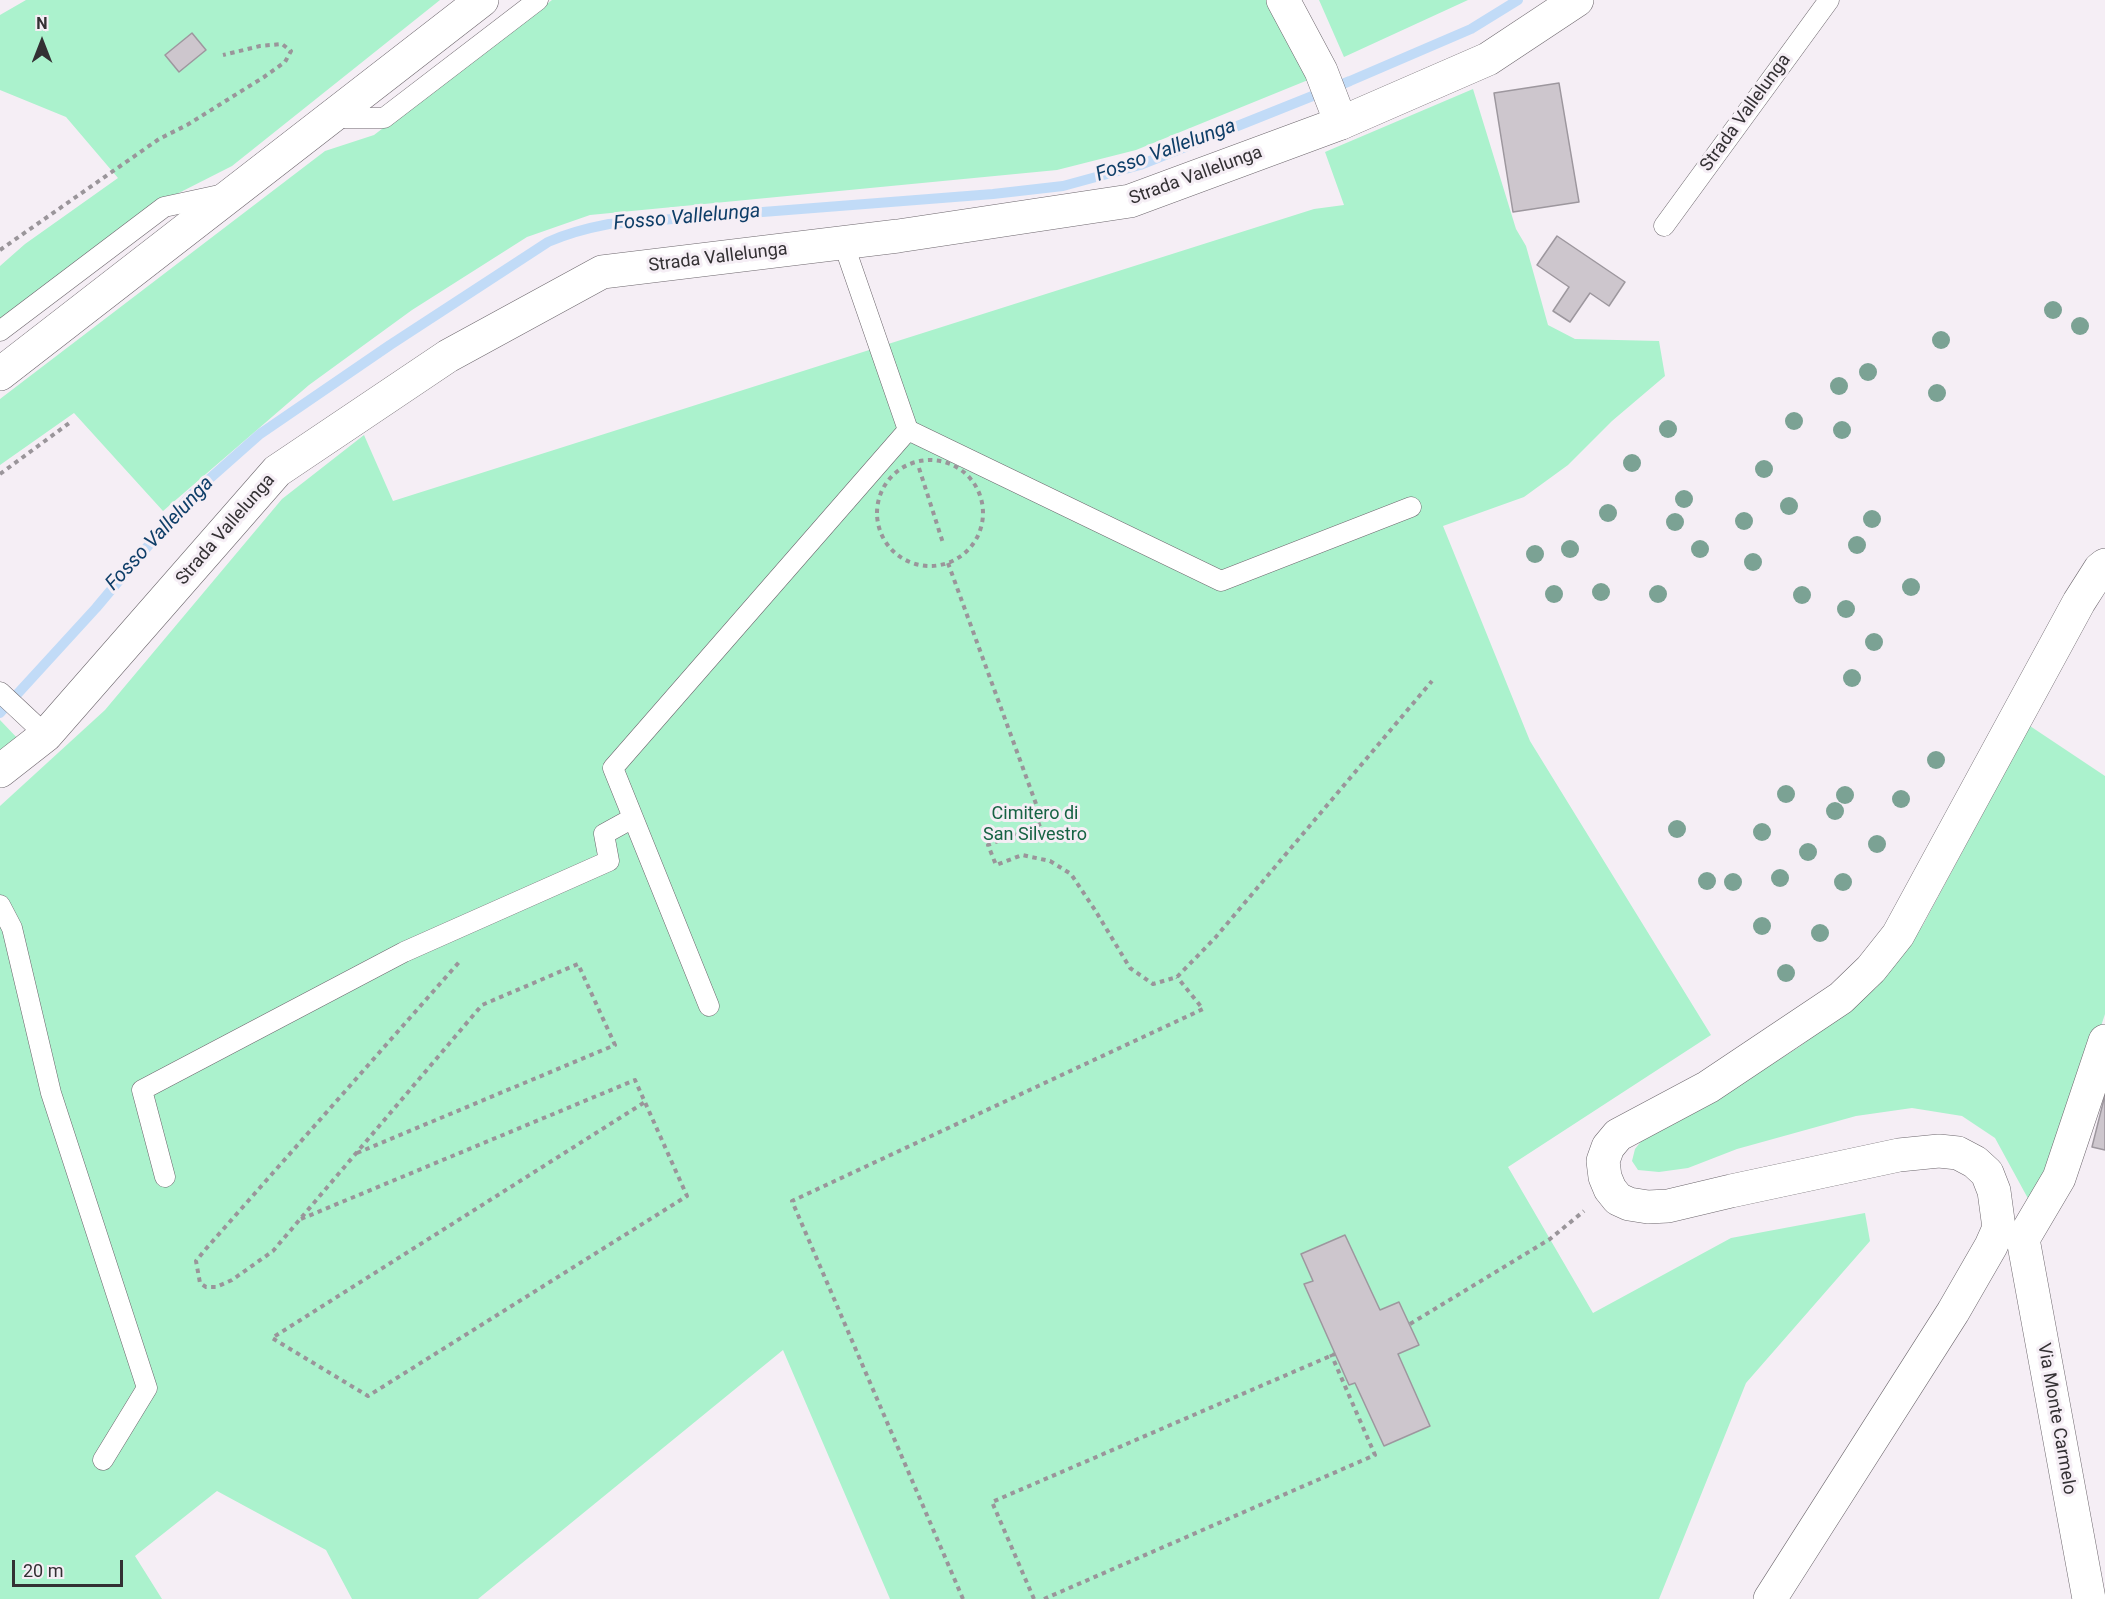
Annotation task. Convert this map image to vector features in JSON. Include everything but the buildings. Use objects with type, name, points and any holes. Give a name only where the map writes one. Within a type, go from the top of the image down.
[{"type":"main road","points":[[0,374],[482,0]]},
{"type":"main road","points":[[1283,0],[1321,71],[1337,112]]},
{"type":"main road","name":"Strada Vallelunga","points":[[0,771],[46,735],[277,471],[448,356],[602,272],[843,242],[1130,201],[1337,112],[1488,58],[1577,0]]},
{"type":"main road","points":[[1610,1189],[1605,1177],[1603,1161],[1608,1147],[1618,1135],[1708,1087],[1841,998],[1871,969],[1898,935],[2079,602],[2105,565]]},
{"type":"main road","points":[[1770,1599],[1953,1312],[2011,1233],[2059,1178],[2105,1041]]},
{"type":"main road","name":"Via Monte Carmelo","points":[[1610,1189],[1618,1199],[1629,1204],[1648,1207],[1668,1206],[1899,1155],[1939,1151],[1958,1153],[1975,1162],[1987,1173],[2011,1233],[2089,1599]]},
{"type":"lane","points":[[329,118],[384,118],[538,0]]},
{"type":"lane","name":"Strada Vallelunga","points":[[1664,226],[1829,0]]},
{"type":"lane","points":[[0,331],[164,207],[236,191]]},
{"type":"lane","points":[[843,242],[908,430],[1221,581],[1411,507]]},
{"type":"lane","points":[[708,1006],[613,768],[908,430]]},
{"type":"lane","points":[[0,692],[46,735]]},
{"type":"lane","points":[[165,1177],[142,1090],[404,952],[609,861],[604,834],[633,818]]},
{"type":"lane","points":[[0,906],[12,928],[51,1093],[147,1388],[103,1460]]},
{"type":"path","points":[[0,250],[159,139],[187,125],[264,77],[285,62],[291,51],[282,44],[260,46],[223,56]]},
{"type":"path","points":[[0,474],[72,421]]},
{"type":"path","points":[[933,459],[949,462],[963,470],[974,482],[981,497],[983,513],[981,529],[973,544],[962,556],[948,563],[932,566],[917,565],[902,559],[890,549],[881,536],[876,520],[876,505],[881,490],[889,477],[902,467],[916,461],[933,459]]},
{"type":"path","points":[[916,461],[943,543]]},
{"type":"path","points":[[948,563],[1043,823],[988,845],[996,864],[1022,855],[1050,861],[1071,874],[1130,968],[1153,984],[1177,977],[1215,938],[1432,681]]},
{"type":"path","points":[[357,1152],[615,1045],[578,964],[482,1005],[357,1152],[301,1219],[273,1251],[232,1280],[216,1287],[206,1287],[200,1283],[196,1261],[204,1251],[476,944],[468,924]]},
{"type":"path","points":[[963,1599],[792,1201],[1203,1010],[1177,977]]},
{"type":"path","points":[[301,1219],[634,1080],[645,1102],[687,1196],[368,1396],[272,1338],[645,1102]]},
{"type":"path","points":[[1410,1324],[1550,1239],[1610,1189]]},
{"type":"path","points":[[1034,1599],[992,1502],[1333,1354],[1375,1455],[1044,1599]]},
{"type":"green space","points":[[26,0],[440,0],[232,166],[161,202],[0,324],[0,266],[25,244],[118,178],[66,117],[0,90],[0,15]]},
{"type":"green space","points":[[552,0],[1271,0],[1313,78],[1136,150],[1057,170],[590,215],[527,237],[412,310],[309,385],[163,511],[74,413],[0,465],[0,399],[325,151],[374,135]]},
{"type":"green space","points":[[1319,0],[1468,0],[1344,57]]},
{"type":"green space","name":"Cimitero di San Silvestro","points":[[1473,89],[1516,229],[1526,246],[1548,325],[1575,339],[1659,341],[1665,376],[1612,421],[1568,465],[1524,497],[1443,526],[1530,741],[1711,1035],[1508,1167],[1593,1313],[1731,1238],[1865,1213],[1870,1241],[1746,1383],[1659,1599],[890,1599],[783,1350],[478,1599],[352,1599],[326,1550],[217,1491],[135,1556],[162,1599],[0,1599],[0,806],[105,710],[282,499],[364,435],[393,501],[1314,209],[1344,205],[1325,152]]},
{"type":"green space","points":[[0,720],[20,741],[0,756]]},
{"type":"green space","points":[[2030,726],[2105,776],[2105,1014],[2080,1090],[2031,1204],[1995,1138],[1962,1116],[1912,1108],[1856,1116],[1737,1149],[1688,1168],[1659,1172],[1638,1170],[1632,1161],[1635,1149],[1643,1139],[1701,1109],[1799,1047],[1876,988],[1923,925]]},
{"type":"waterway","name":"Fosso Vallelunga","points":[[0,713],[96,608],[190,496],[260,434],[390,345],[548,242],[578,231],[609,224],[993,194],[1063,186],[1140,165],[1350,81],[1471,29],[1518,0]]}]
